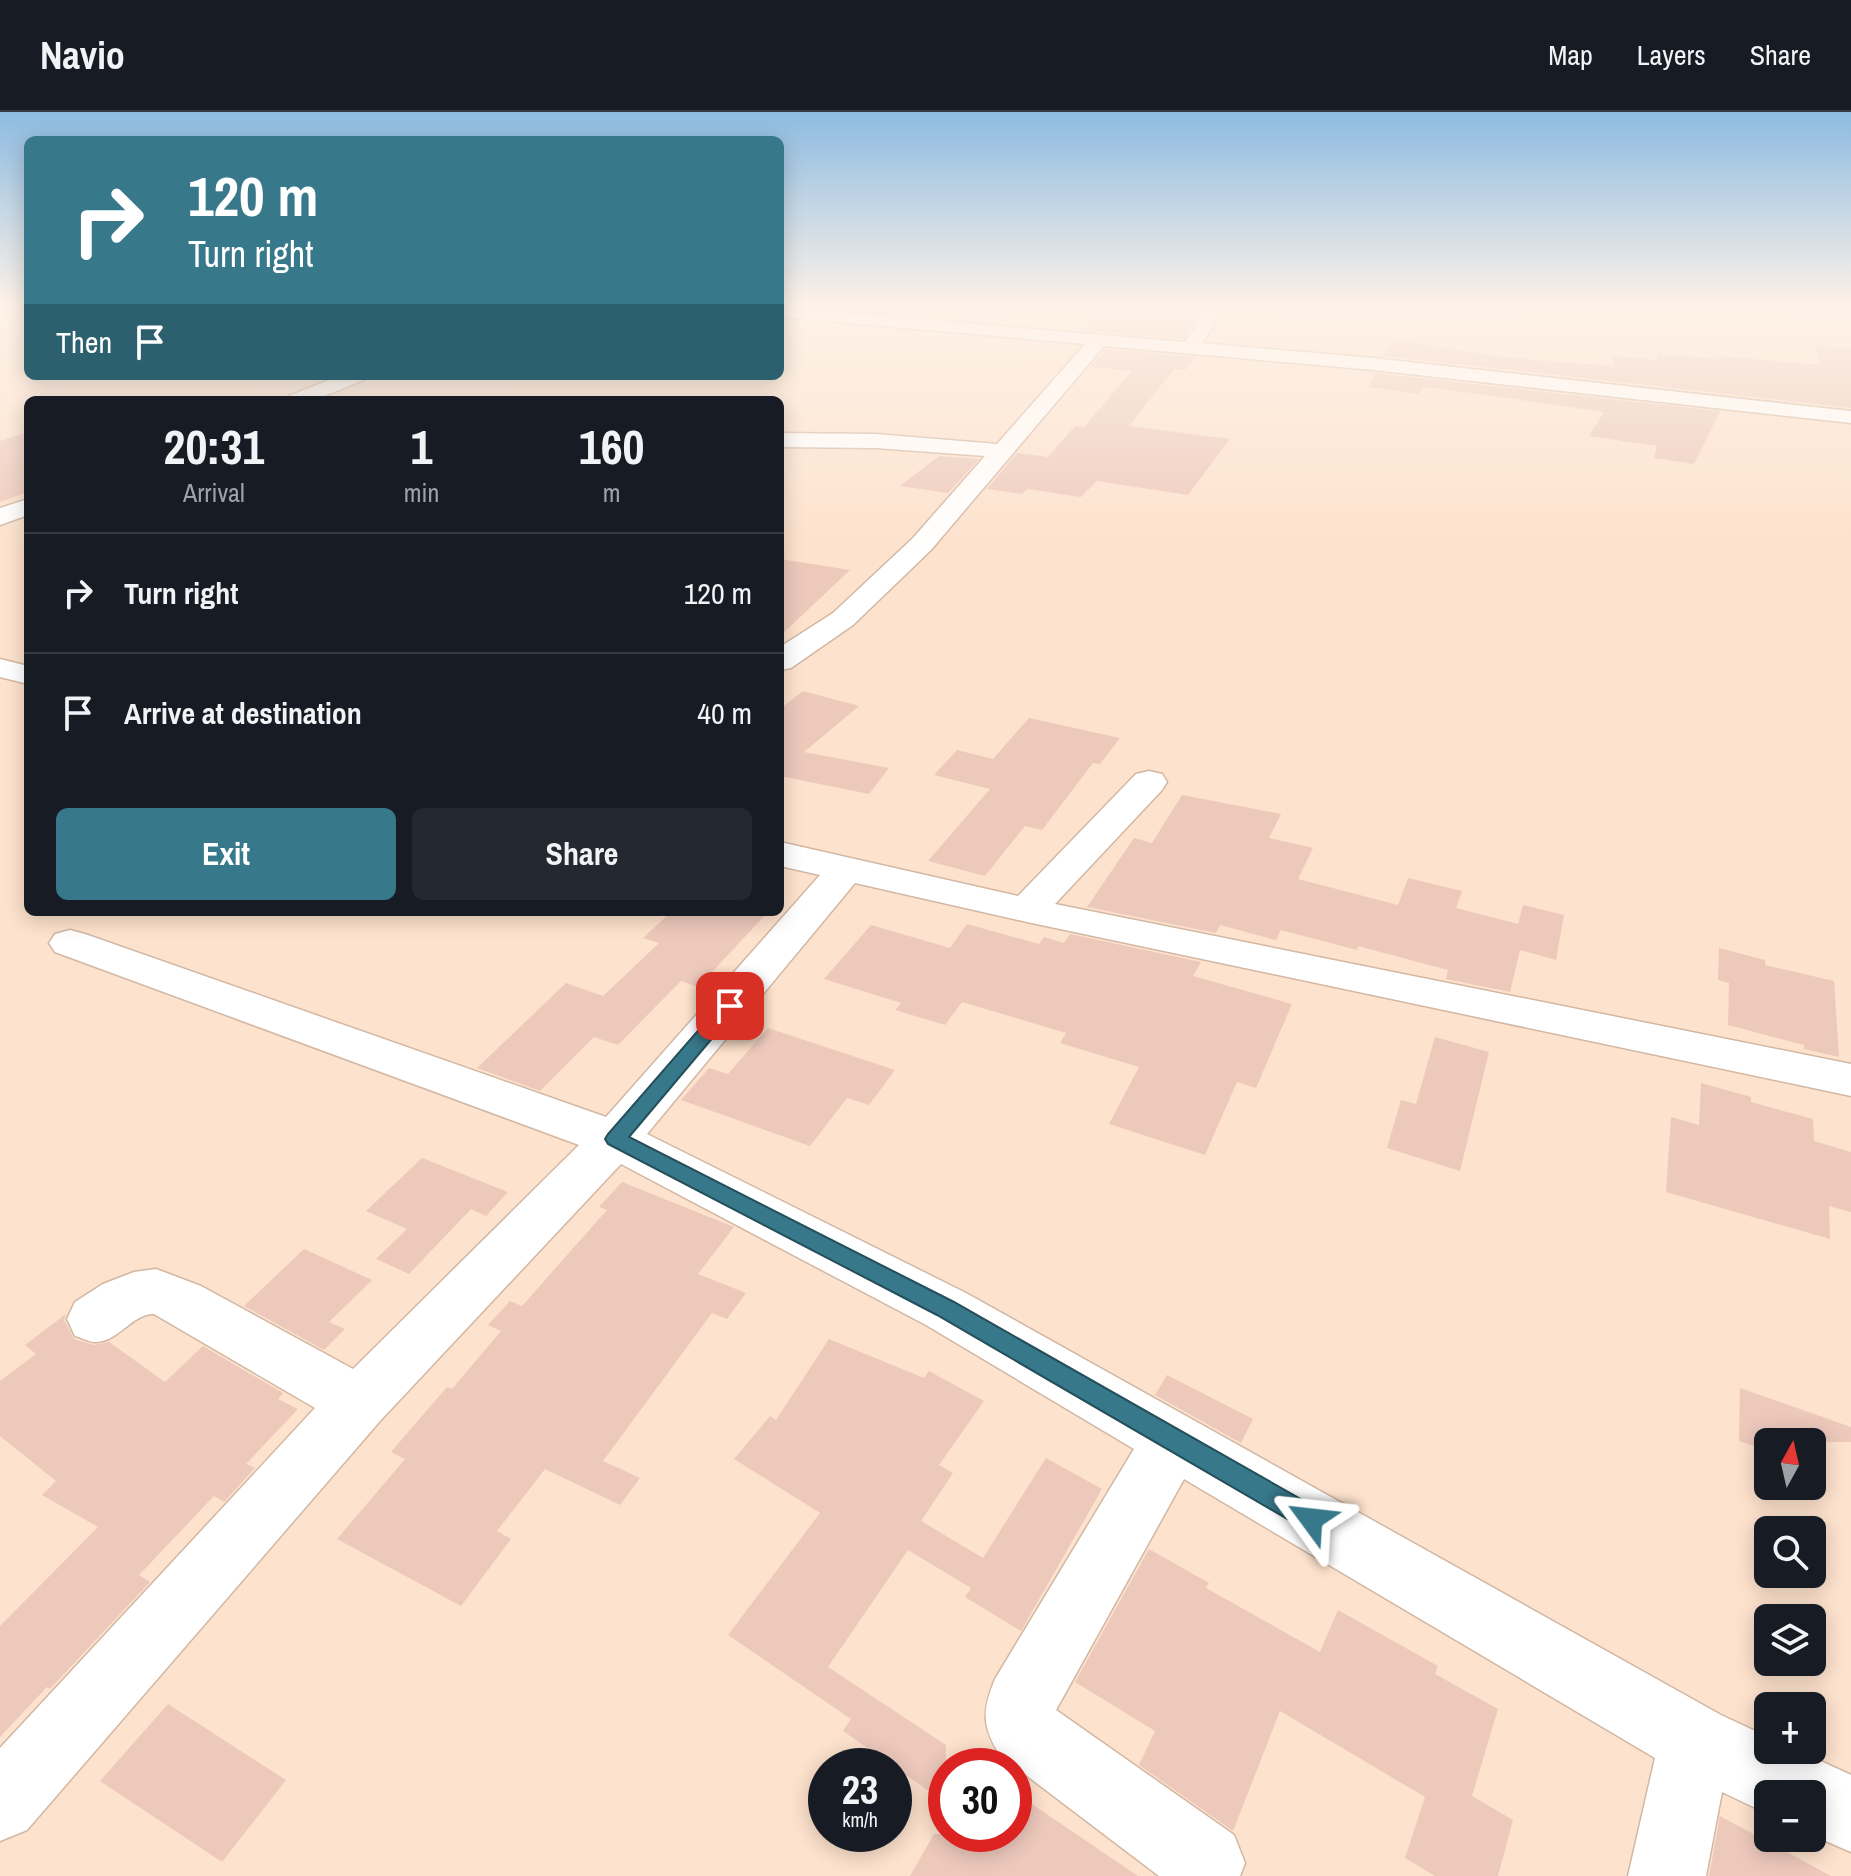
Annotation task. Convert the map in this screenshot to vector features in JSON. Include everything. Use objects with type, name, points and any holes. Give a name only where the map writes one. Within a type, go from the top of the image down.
[{"type":"street","points":[[306,396],[326,388]]},
{"type":"street","points":[[784,658],[843,619],[931,534],[1058,388]]},
{"type":"street","points":[[1598,388],[1851,417]]},
{"type":"street","points":[[784,440],[876,441],[1004,451]]},
{"type":"street","points":[[0,668],[24,674]]},
{"type":"street","points":[[1027,910],[1149,782]]},
{"type":"street","points":[[784,855],[1027,910],[1851,1080]]},
{"type":"street","points":[[0,1803],[359,1402],[615,1139],[846,869]]},
{"type":"street","points":[[70,943],[615,1139],[946,1309],[1695,1741],[1778,1780]]},
{"type":"street","points":[[95,1319],[129,1293],[148,1289],[176,1297],[359,1402]]},
{"type":"street","points":[[1174,1439],[1020,1704],[1020,1721],[1030,1736],[1206,1863]]},
{"type":"street","points":[[1667,1876],[1695,1741]]},
{"type":"street","points":[[1826,1802],[1851,1814]]},
{"type":"building","points":[[1117,388],[1159,388],[1129,426],[1230,439],[1188,495],[1097,481],[1081,497],[1028,489],[1022,494],[987,489],[1017,453],[1048,457],[1075,426],[1084,427]]},
{"type":"building","points":[[1378,388],[1423,388],[1418,394]]},
{"type":"building","points":[[1434,388],[1514,388],[1720,411],[1694,464],[1654,458],[1657,446],[1589,436],[1604,412]]},
{"type":"building","points":[[1674,388],[1851,388],[1851,408]]},
{"type":"building","points":[[24,433],[24,493],[0,502],[0,441]]},
{"type":"building","points":[[939,456],[979,459],[948,493],[900,486]]},
{"type":"building","points":[[784,560],[850,570],[784,632]]},
{"type":"building","points":[[803,691],[859,706],[804,752],[889,768],[869,794],[784,777],[784,706]]},
{"type":"building","points":[[1029,718],[1120,738],[1100,764],[1093,763],[1042,830],[1025,826],[985,876],[928,861],[990,789],[934,775],[957,750],[993,759]]},
{"type":"building","points":[[1182,795],[1281,814],[1269,838],[1313,848],[1298,879],[1398,905],[1408,878],[1462,891],[1456,908],[1518,924],[1523,905],[1564,915],[1556,960],[1520,950],[1510,992],[1446,979],[1448,970],[1281,930],[1276,940],[1220,925],[1216,933],[1087,907],[1134,838],[1152,843]]},
{"type":"building","points":[[667,916],[764,916],[698,987],[681,981],[618,1045],[594,1037],[540,1091],[477,1068],[566,983],[603,996],[659,943],[643,938]]},
{"type":"building","points":[[967,924],[1039,944],[1044,937],[1064,943],[1070,934],[1201,962],[1193,976],[1292,1004],[1256,1088],[1237,1082],[1205,1155],[1109,1124],[1139,1067],[1060,1043],[1066,1033],[962,1002],[945,1025],[895,1010],[901,1003],[824,979],[871,925],[950,948]]},
{"type":"building","points":[[1719,948],[1765,960],[1765,965],[1834,981],[1839,1057],[1728,1025],[1729,983],[1718,980]]},
{"type":"building","points":[[768,1028],[895,1070],[869,1105],[847,1098],[810,1146],[681,1100],[709,1068],[728,1074]]},
{"type":"building","points":[[1435,1037],[1489,1052],[1460,1171],[1387,1148],[1401,1100],[1416,1104]]},
{"type":"building","points":[[1701,1083],[1751,1097],[1751,1102],[1813,1119],[1814,1141],[1851,1152],[1851,1212],[1829,1206],[1830,1239],[1666,1192],[1671,1117],[1699,1125]]},
{"type":"building","points":[[422,1158],[508,1192],[486,1216],[471,1209],[409,1274],[376,1259],[407,1229],[366,1211]]},
{"type":"building","points":[[622,1182],[734,1227],[698,1274],[746,1293],[727,1319],[712,1313],[603,1461],[640,1478],[620,1505],[545,1469],[497,1531],[511,1539],[461,1606],[337,1539],[405,1459],[391,1452],[447,1387],[452,1389],[501,1331],[488,1325],[510,1301],[522,1306],[607,1210],[599,1207]]},
{"type":"building","points":[[304,1249],[372,1280],[329,1322],[345,1329],[324,1350],[244,1306]]},
{"type":"building","points":[[66,1314],[64,1320],[74,1339],[94,1345],[109,1342],[165,1382],[203,1346],[283,1393],[278,1399],[298,1409],[246,1464],[255,1468],[224,1502],[214,1496],[139,1575],[150,1582],[50,1689],[47,1687],[0,1737],[0,1626],[98,1527],[42,1495],[56,1481],[0,1436],[0,1381],[36,1354],[25,1345]]},
{"type":"building","points":[[829,1339],[924,1378],[929,1371],[984,1401],[939,1465],[953,1473],[921,1521],[983,1558],[1046,1458],[1102,1489],[1021,1631],[965,1597],[971,1588],[908,1550],[828,1667],[946,1745],[946,1748],[928,1748],[928,1790],[912,1779],[912,1748],[867,1748],[843,1731],[851,1719],[728,1635],[820,1513],[734,1459],[770,1416],[776,1420]]},
{"type":"building","points":[[1167,1375],[1253,1419],[1241,1443],[1155,1395]]},
{"type":"building","points":[[1740,1388],[1851,1427],[1851,1442],[1826,1442],[1826,1428],[1754,1428],[1754,1446],[1739,1441]]},
{"type":"building","points":[[1149,1549],[1209,1583],[1206,1588],[1320,1652],[1338,1610],[1438,1666],[1435,1674],[1498,1709],[1472,1796],[1513,1820],[1498,1876],[1435,1876],[1405,1858],[1425,1797],[1280,1711],[1233,1831],[1139,1765],[1155,1731],[1075,1682]]},
{"type":"building","points":[[168,1704],[286,1780],[222,1862],[100,1781]]},
{"type":"building","points":[[1032,1804],[1138,1876],[910,1876],[928,1844],[928,1852],[1032,1852]]},
{"type":"building","points":[[1720,1816],[1754,1834],[1754,1852],[1787,1852],[1831,1876],[1709,1876]]},
{"type":"route","points":[[730,1006],[615,1139],[946,1309],[1311,1519]]}]
